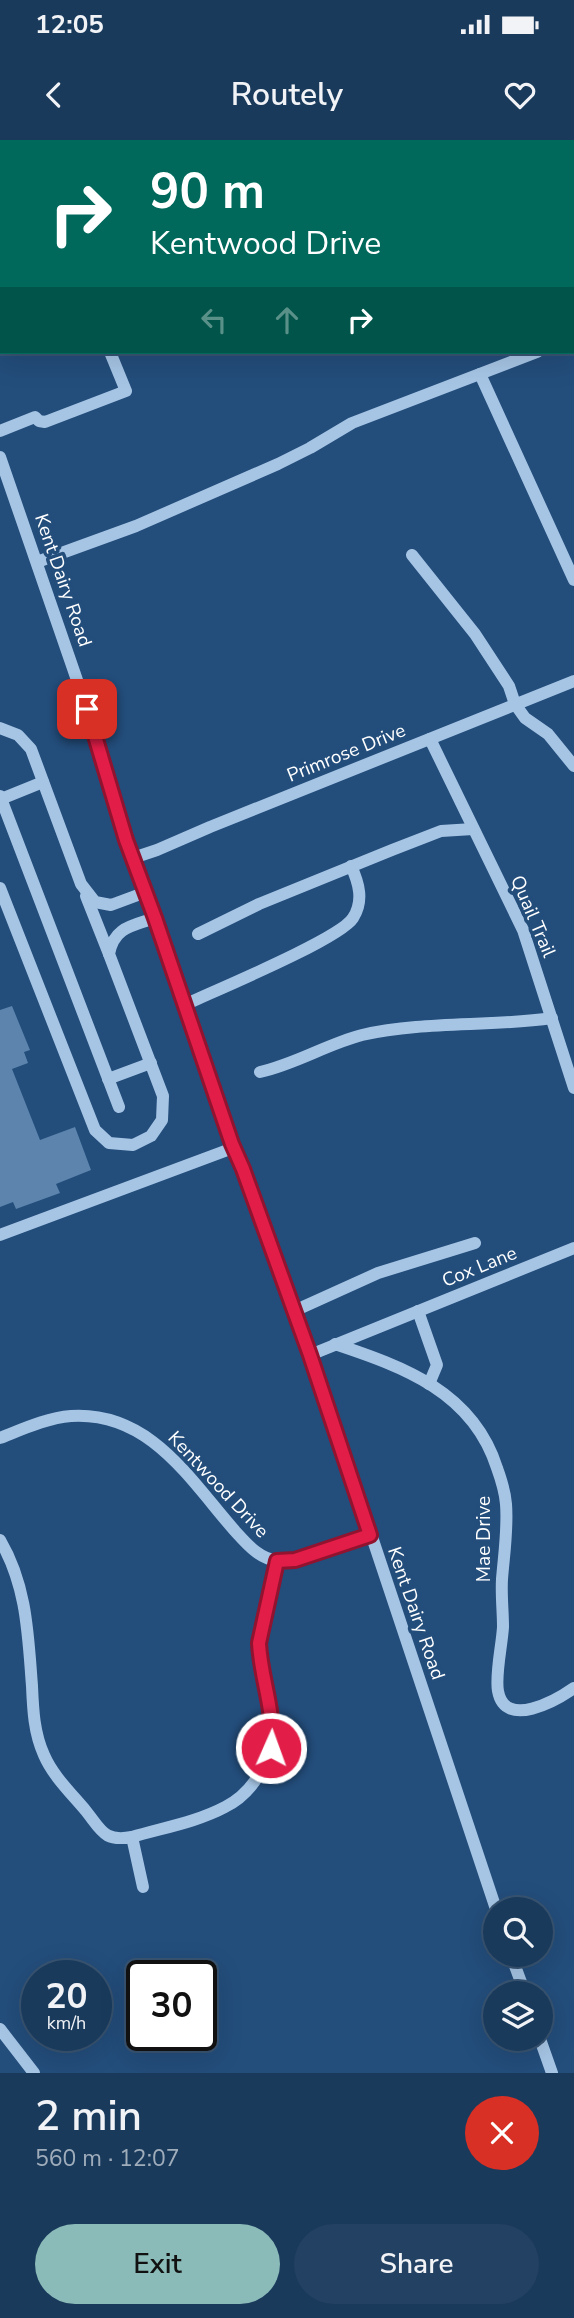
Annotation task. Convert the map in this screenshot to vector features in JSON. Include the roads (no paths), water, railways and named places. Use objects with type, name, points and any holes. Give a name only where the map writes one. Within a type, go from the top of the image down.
[{"type":"street","points":[[0,431],[35,417],[46,422],[126,391],[111,354]]},
{"type":"street","points":[[37,562],[136,526],[289,458],[352,423],[532,354]]},
{"type":"street","points":[[480,374],[574,580]]},
{"type":"street","name":"Kent Dairy Road","points":[[0,457],[87,709],[133,858],[233,1148],[310,1355],[492,1897]]},
{"type":"street","points":[[412,555],[475,634],[509,686],[515,704],[525,718],[548,734],[574,766]]},
{"type":"street","name":"Primrose Drive","points":[[133,858],[574,681]]},
{"type":"street","points":[[0,728],[18,735],[31,749],[163,1096],[162,1120],[151,1136],[133,1145],[109,1143],[95,1130],[0,888]]},
{"type":"street","name":"Quail Trail","points":[[430,738],[523,930],[574,1088]]},
{"type":"street","points":[[43,782],[1,797],[119,1107]]},
{"type":"street","points":[[198,934],[259,904],[441,831],[473,829]]},
{"type":"street","points":[[184,1005],[324,940],[349,925],[357,912],[360,897],[358,882],[351,866]]},
{"type":"street","points":[[81,884],[95,902],[111,905],[146,892]]},
{"type":"street","points":[[109,954],[112,939],[122,930],[155,918]]},
{"type":"street","points":[[260,1072],[282,1067],[363,1035],[439,1025],[525,1022],[552,1018]]},
{"type":"street","points":[[108,1079],[150,1063]]},
{"type":"street","points":[[0,1235],[233,1148]]},
{"type":"street","points":[[294,1311],[378,1273],[475,1244]]},
{"type":"street","name":"Cox Lane","points":[[310,1355],[574,1248]]},
{"type":"street","points":[[418,1311],[437,1365],[429,1384]]},
{"type":"street","name":"Mae Drive","points":[[335,1344],[402,1369],[429,1384],[462,1407],[484,1434],[506,1502],[502,1580],[503,1629],[497,1690],[509,1707],[523,1710],[551,1702],[574,1688]]},
{"type":"street","name":"Kentwood Drive","points":[[0,1438],[41,1423],[72,1416],[101,1419],[134,1429],[166,1451],[247,1545],[260,1555],[277,1561],[295,1560],[370,1535]]},
{"type":"street","points":[[0,1540],[13,1564],[23,1599],[34,1717],[44,1755],[61,1781],[103,1832],[112,1839],[132,1837],[226,1807],[244,1794],[264,1766],[271,1748],[272,1715],[259,1643],[277,1561]]},
{"type":"street","points":[[132,1837],[143,1887]]},
{"type":"street","points":[[0,2029],[34,2073]]},
{"type":"street","points":[[544,2051],[552,2073]]}]
